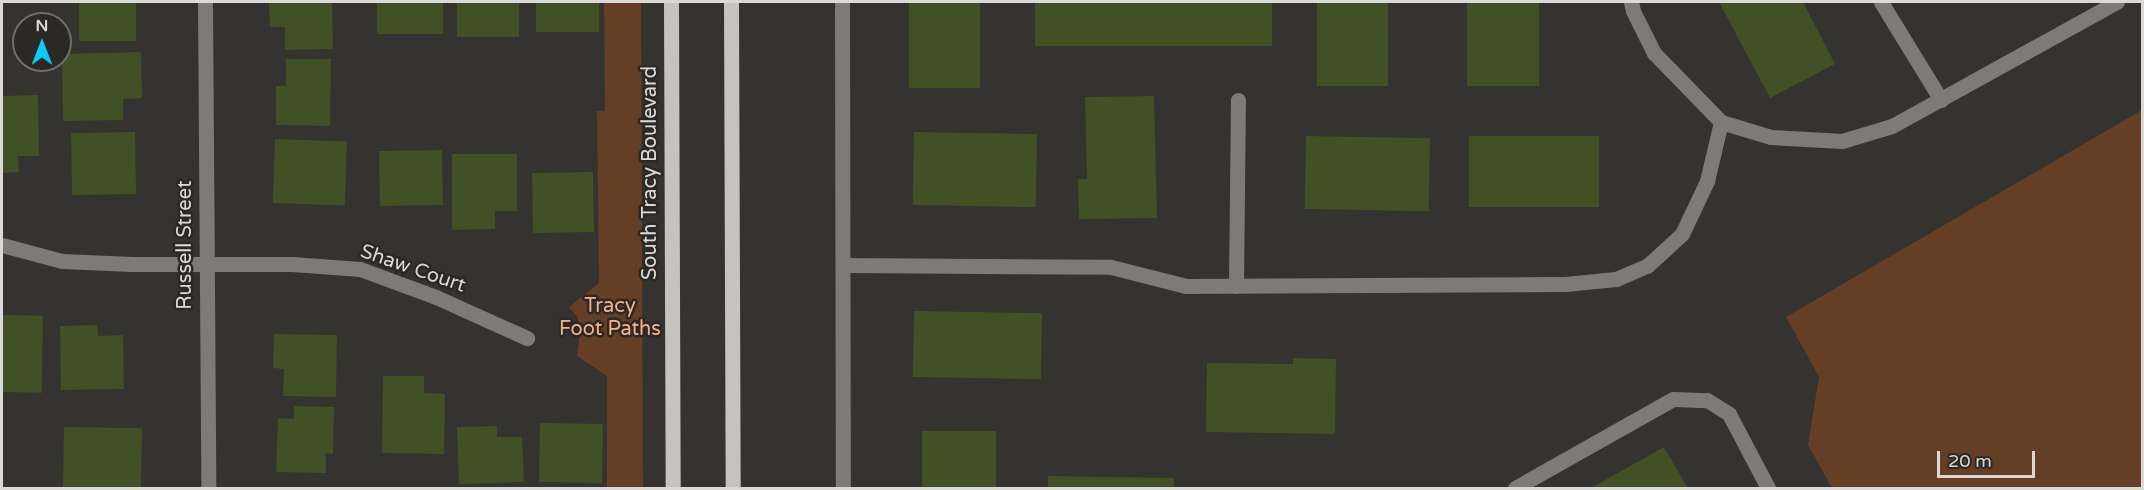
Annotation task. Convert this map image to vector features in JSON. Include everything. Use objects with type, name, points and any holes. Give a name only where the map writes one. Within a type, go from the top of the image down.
[{"type":"main road","name":"South Tracy Boulevard","points":[[671,2],[673,489]]},
{"type":"main road","points":[[731,2],[733,489]]},
{"type":"street","name":"Russell Street","points":[[205,2],[208,489]]},
{"type":"street","points":[[842,2],[843,489]]},
{"type":"street","points":[[1631,2],[1633,12],[1654,53],[1721,122],[1771,137],[1842,141],[1892,126],[2117,2]]},
{"type":"street","points":[[1881,2],[1941,100]]},
{"type":"street","points":[[1236,286],[1238,100]]},
{"type":"street","points":[[843,265],[1111,267],[1186,286],[1564,284],[1616,279],[1647,266],[1682,234],[1707,181],[1721,122]]},
{"type":"street","name":"Shaw Court","points":[[2,245],[62,261],[292,264],[360,269],[436,297],[527,338]]},
{"type":"street","points":[[1515,489],[1673,399],[1707,400],[1729,414],[1768,489]]},
{"type":"green space","name":"Tracy Foot Paths","points":[[604,2],[641,2],[643,488],[607,488],[607,376],[577,356],[580,330],[577,317],[569,307],[599,283],[597,111],[605,111]]},
{"type":"green space","points":[[2142,110],[2142,488],[1832,488],[1808,445],[1819,377],[1786,317]]},
{"type":"building","points":[[79,2],[136,2],[136,41],[79,41]]},
{"type":"building","points":[[269,2],[332,2],[333,49],[285,50],[285,27],[270,27]]},
{"type":"building","points":[[377,2],[443,2],[443,34],[377,34]]},
{"type":"building","points":[[457,2],[519,2],[519,37],[457,37]]},
{"type":"building","points":[[536,2],[599,2],[599,32],[536,32]]},
{"type":"building","points":[[909,2],[980,2],[980,88],[909,88]]},
{"type":"building","points":[[1035,2],[1272,2],[1272,46],[1035,46]]},
{"type":"building","points":[[1317,2],[1388,2],[1388,86],[1317,86]]},
{"type":"building","points":[[1467,2],[1539,2],[1539,86],[1467,86]]},
{"type":"building","points":[[1719,2],[1803,2],[1835,64],[1770,98]]},
{"type":"building","points":[[141,52],[142,98],[123,99],[123,120],[63,121],[62,72],[72,72],[72,54]]},
{"type":"building","points":[[286,59],[331,59],[330,126],[276,125],[276,86],[286,86]]},
{"type":"building","points":[[38,95],[39,156],[18,156],[19,172],[2,173],[2,96]]},
{"type":"building","points":[[1154,96],[1157,218],[1079,219],[1078,179],[1087,179],[1085,97]]},
{"type":"building","points":[[135,132],[136,194],[72,195],[71,133]]},
{"type":"building","points":[[914,132],[1037,134],[1036,207],[913,205]]},
{"type":"building","points":[[1306,136],[1430,138],[1429,211],[1305,209]]},
{"type":"building","points":[[1469,136],[1599,136],[1599,207],[1469,207]]},
{"type":"building","points":[[275,139],[347,142],[345,205],[273,203]]},
{"type":"building","points":[[442,150],[443,205],[380,206],[379,151]]},
{"type":"building","points":[[452,154],[517,154],[517,211],[495,211],[495,229],[452,230]]},
{"type":"building","points":[[593,172],[594,232],[533,233],[532,173]]},
{"type":"building","points":[[914,311],[1042,313],[1041,379],[913,377]]},
{"type":"building","points":[[2,315],[43,316],[42,393],[2,392]]},
{"type":"building","points":[[97,325],[98,336],[123,335],[124,389],[61,390],[60,326]]},
{"type":"building","points":[[274,334],[337,335],[336,397],[283,396],[284,369],[273,368]]},
{"type":"building","points":[[1293,358],[1336,359],[1335,434],[1206,432],[1207,363],[1293,364]]},
{"type":"building","points":[[383,376],[424,376],[424,393],[445,394],[444,454],[382,453]]},
{"type":"building","points":[[294,406],[334,407],[333,454],[326,453],[326,473],[276,472],[278,418],[294,419]]},
{"type":"building","points":[[540,423],[603,424],[602,483],[539,482]]},
{"type":"building","points":[[497,426],[497,437],[522,437],[524,482],[459,484],[457,427]]},
{"type":"building","points":[[64,427],[142,428],[141,488],[63,488]]},
{"type":"building","points":[[922,431],[996,431],[996,488],[922,488]]},
{"type":"building","points":[[1664,447],[1688,488],[1591,488]]},
{"type":"building","points":[[1048,476],[1174,478],[1174,488],[1048,488]]}]
